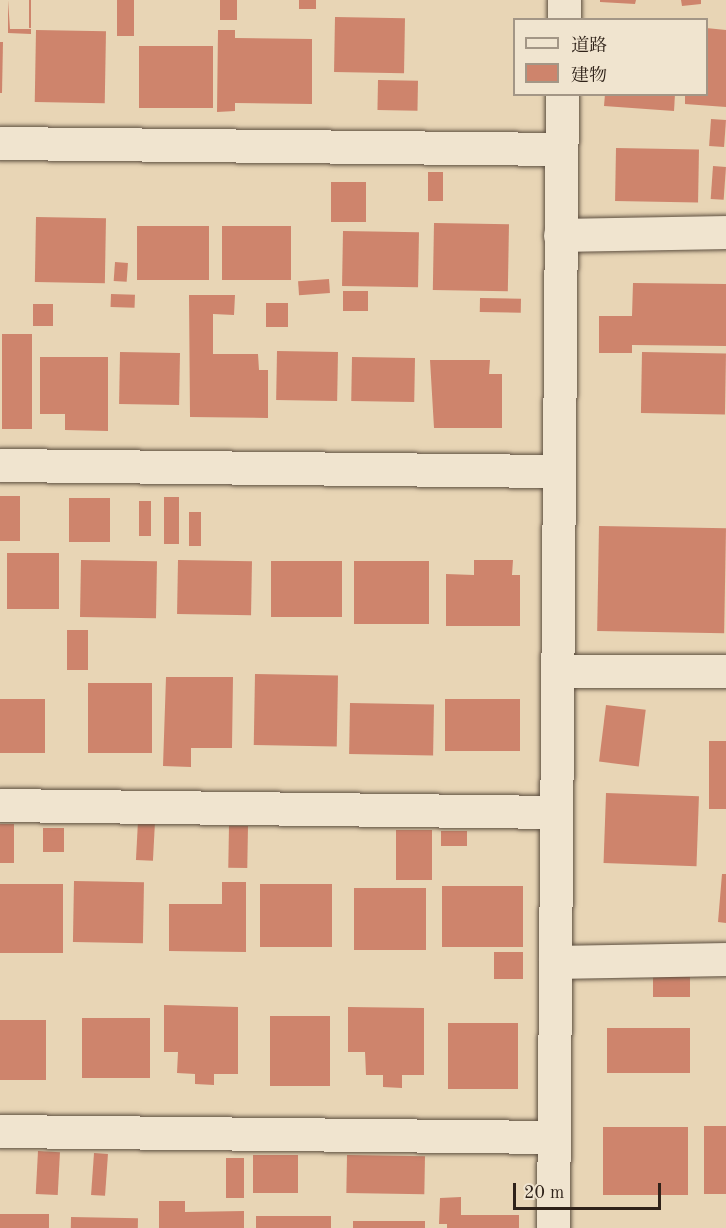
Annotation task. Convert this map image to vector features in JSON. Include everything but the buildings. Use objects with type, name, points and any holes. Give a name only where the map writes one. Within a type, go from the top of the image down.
[{"type":"street","points":[[564,0],[564,18]]},
{"type":"street","points":[[553,1228],[562,96]]},
{"type":"street","points":[[0,143],[561,149]]},
{"type":"street","points":[[560,235],[726,232]]},
{"type":"street","points":[[0,465],[558,471]]},
{"type":"street","points":[[557,671],[726,671]]},
{"type":"street","points":[[0,805],[556,812]]},
{"type":"street","points":[[555,962],[726,959]]},
{"type":"street","points":[[0,1131],[554,1137]]}]
